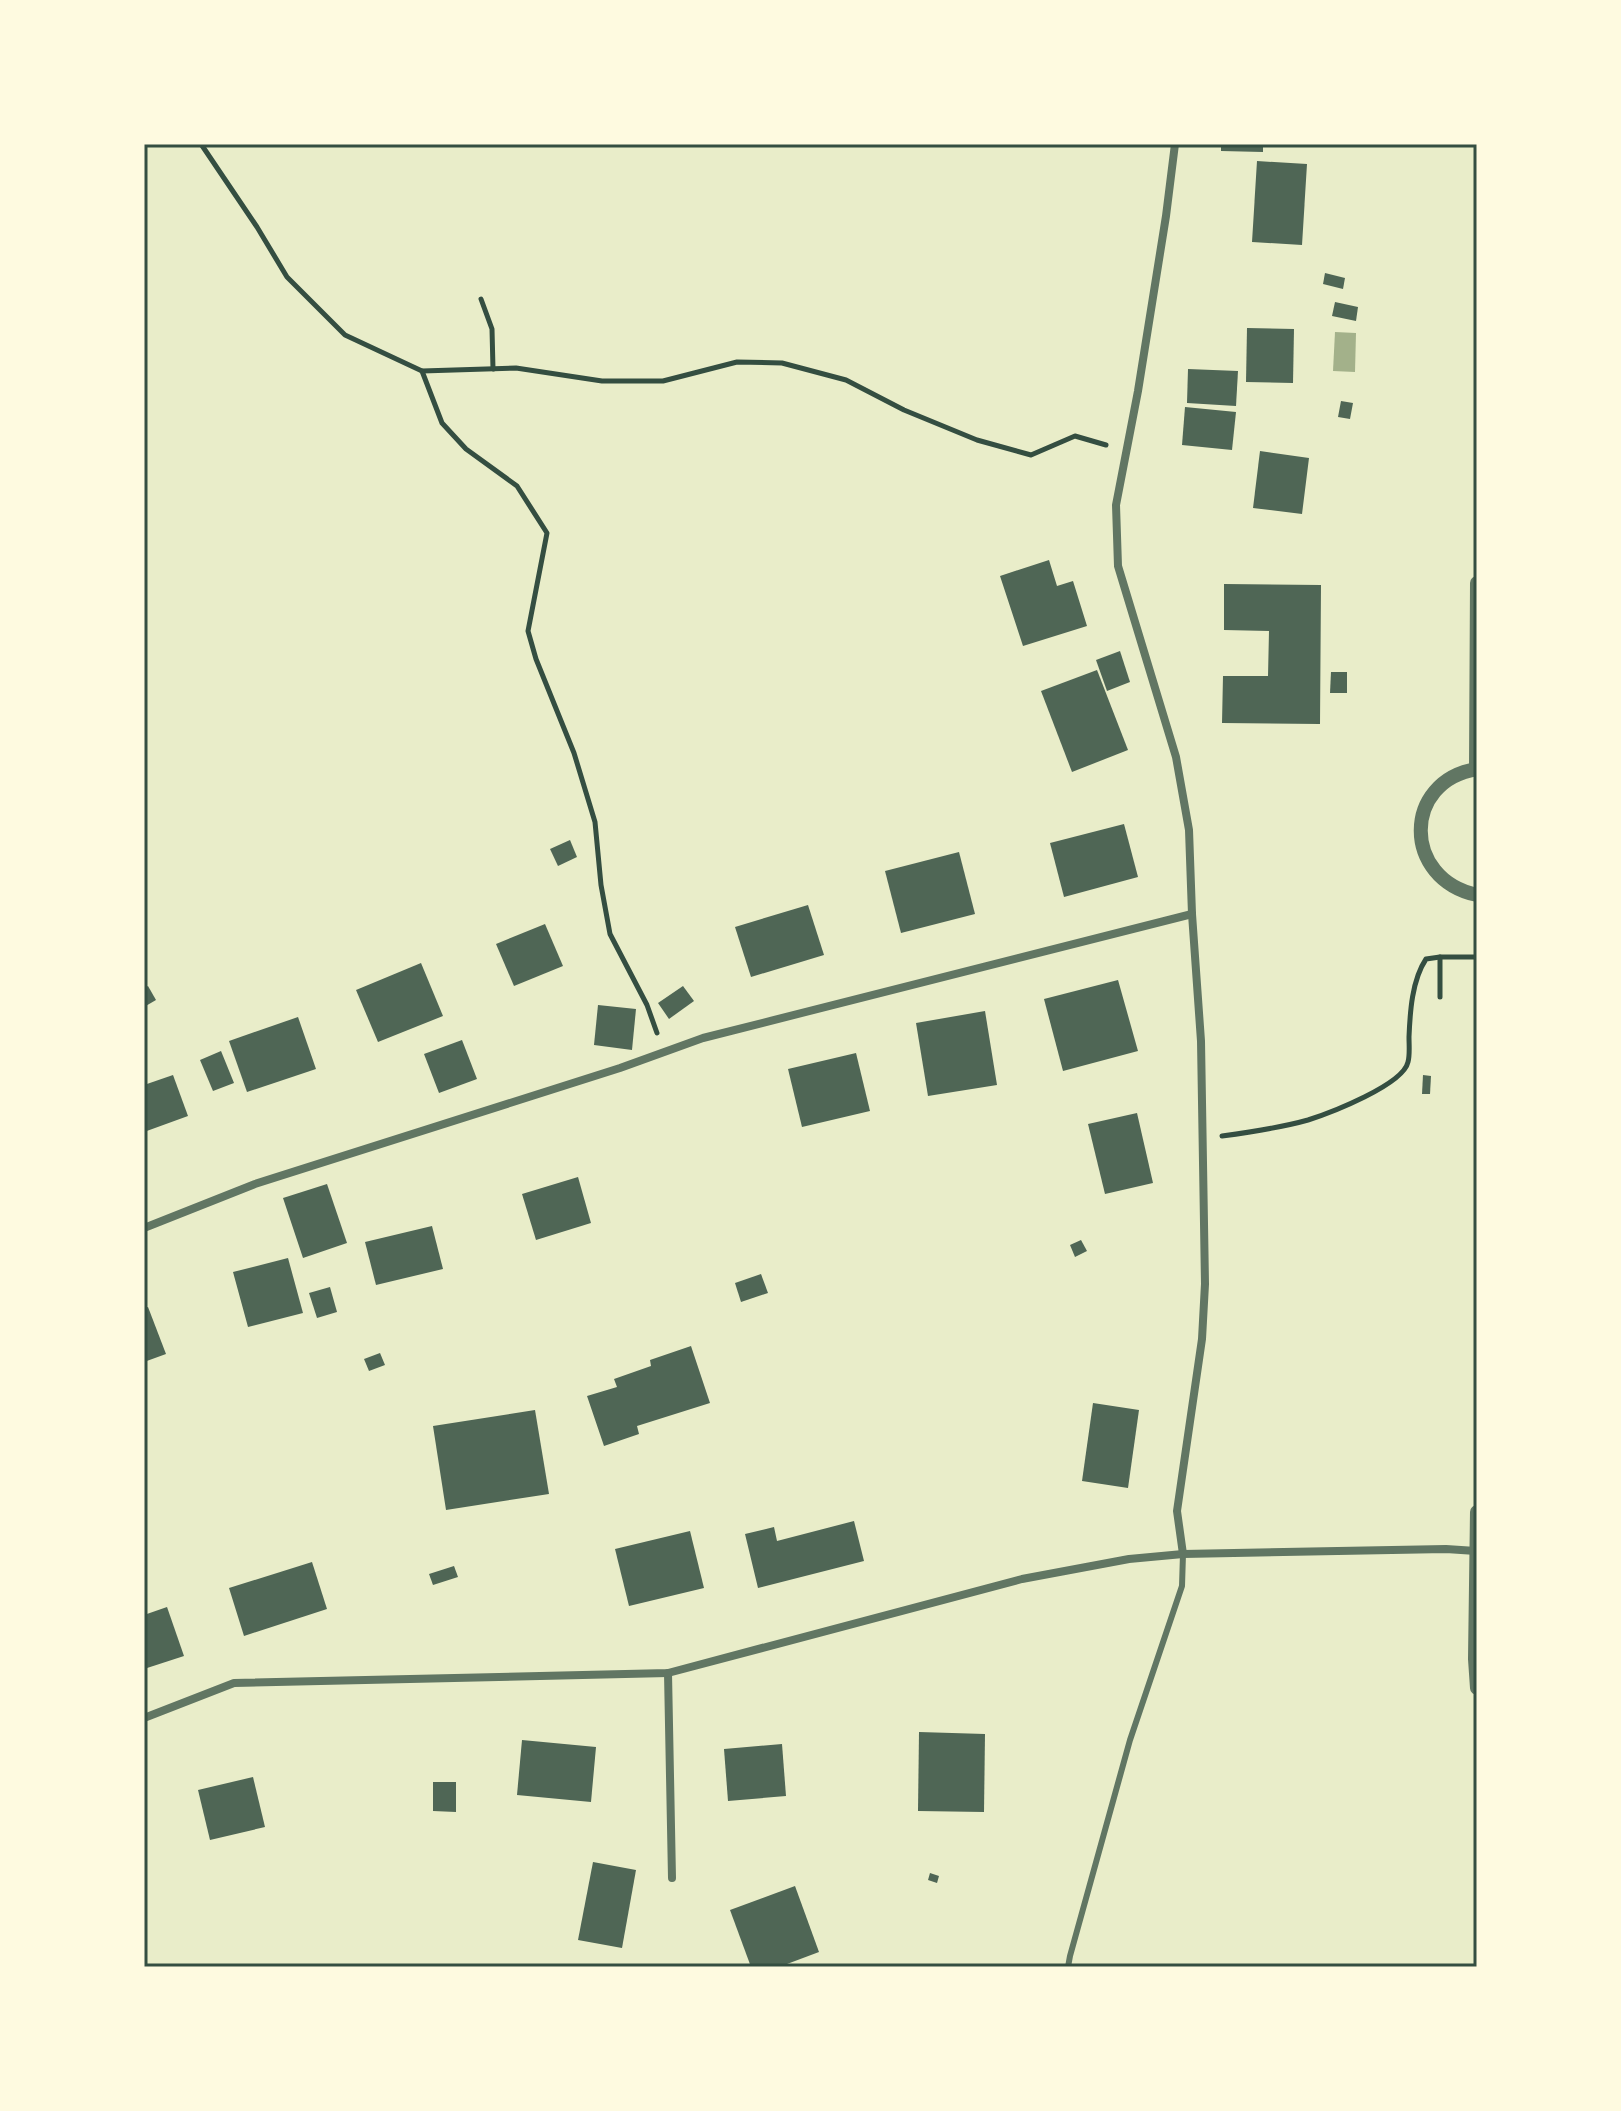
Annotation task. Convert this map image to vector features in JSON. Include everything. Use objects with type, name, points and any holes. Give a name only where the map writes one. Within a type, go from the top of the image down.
[{"type":"street","points":[[1175,144],[1138,391],[1116,505],[1118,566],[1176,757],[1189,830],[1201,1041],[1205,1284],[1202,1339],[1177,1511],[1183,1554]]},
{"type":"street","points":[[1477,583],[1476,769],[1459,773],[1438,789],[1428,803],[1421,828],[1425,854],[1439,876],[1460,891],[1477,895]]},
{"type":"street","points":[[144,1228],[255,1184],[555,1090],[717,1034],[1192,914]]},
{"type":"street","points":[[1477,1512],[1477,1688]]},
{"type":"street","points":[[144,1718],[234,1683],[668,1673],[1022,1579],[1129,1559],[1183,1554],[1476,1551]]},
{"type":"street","points":[[668,1673],[672,1878]]},
{"type":"lane","points":[[1068,1967],[1130,1740],[1182,1586],[1183,1554]]},
{"type":"path","points":[[201,144],[287,277],[345,335],[422,371],[516,368],[602,381],[663,381],[737,362],[782,363],[846,380],[904,410],[977,440],[1031,455],[1075,436],[1096,441],[1125,454]]},
{"type":"path","points":[[481,299],[492,329],[493,369]]},
{"type":"path","points":[[422,371],[442,423],[466,449],[517,486],[547,533],[528,631],[574,753],[595,822],[601,885],[610,934],[647,1005],[664,1052]]},
{"type":"path","points":[[1440,957],[1440,997]]},
{"type":"path","points":[[1203,1139],[1306,1120],[1372,1093],[1399,1076],[1408,1064],[1417,972],[1426,959],[1477,957]]},
{"type":"shaded area","points":[[1335,332],[1356,333],[1355,372],[1333,371]]},
{"type":"building","points":[[1221,144],[1263,144],[1263,152],[1221,151]]},
{"type":"building","points":[[1257,161],[1307,164],[1302,245],[1252,242]]},
{"type":"building","points":[[1325,273],[1345,278],[1343,289],[1323,284]]},
{"type":"building","points":[[1335,302],[1358,307],[1356,321],[1332,316]]},
{"type":"building","points":[[1247,328],[1294,329],[1293,383],[1246,382]]},
{"type":"building","points":[[1188,369],[1238,371],[1236,406],[1187,403]]},
{"type":"building","points":[[1341,401],[1353,403],[1350,419],[1338,417]]},
{"type":"building","points":[[1185,407],[1236,412],[1232,450],[1182,445]]},
{"type":"building","points":[[1260,451],[1309,458],[1302,514],[1253,508]]},
{"type":"building","points":[[1049,560],[1057,586],[1073,581],[1087,626],[1023,646],[1000,576]]},
{"type":"building","points":[[1224,584],[1321,585],[1320,724],[1222,723],[1223,676],[1268,676],[1269,631],[1224,630]]},
{"type":"building","points":[[1120,651],[1130,682],[1107,691],[1096,660]]},
{"type":"building","points":[[1097,670],[1128,750],[1072,772],[1041,691]]},
{"type":"building","points":[[1331,672],[1347,672],[1347,693],[1330,693]]},
{"type":"building","points":[[1124,824],[1138,877],[1064,897],[1050,843]]},
{"type":"building","points":[[570,840],[577,857],[558,866],[550,849]]},
{"type":"building","points":[[959,852],[975,914],[901,933],[885,871]]},
{"type":"building","points":[[808,905],[824,955],[751,977],[735,927]]},
{"type":"building","points":[[545,924],[563,966],[514,986],[496,944]]},
{"type":"building","points":[[421,963],[443,1016],[378,1042],[356,990]]},
{"type":"building","points":[[1118,980],[1138,1051],[1063,1071],[1044,999]]},
{"type":"building","points":[[148,986],[156,1000],[144,1007],[144,988]]},
{"type":"building","points":[[683,986],[694,1001],[669,1019],[658,1003]]},
{"type":"building","points":[[598,1005],[636,1009],[632,1050],[594,1045]]},
{"type":"building","points":[[985,1011],[997,1085],[928,1096],[916,1023]]},
{"type":"building","points":[[298,1017],[316,1069],[247,1092],[229,1041]]},
{"type":"building","points":[[462,1040],[477,1079],[439,1093],[424,1054]]},
{"type":"building","points":[[221,1051],[234,1083],[213,1091],[200,1060]]},
{"type":"building","points":[[856,1053],[870,1111],[802,1127],[788,1069]]},
{"type":"building","points":[[173,1075],[188,1116],[144,1132],[144,1085]]},
{"type":"building","points":[[1423,1075],[1431,1076],[1430,1094],[1422,1094]]},
{"type":"building","points":[[1137,1113],[1153,1183],[1105,1194],[1088,1124]]},
{"type":"building","points":[[578,1177],[591,1223],[536,1240],[522,1194]]},
{"type":"building","points":[[327,1184],[347,1243],[303,1258],[283,1198]]},
{"type":"building","points":[[432,1226],[443,1269],[376,1285],[365,1242]]},
{"type":"building","points":[[1081,1240],[1087,1251],[1075,1257],[1070,1245]]},
{"type":"building","points":[[288,1258],[303,1313],[248,1327],[233,1272]]},
{"type":"building","points":[[761,1274],[768,1293],[741,1302],[735,1283]]},
{"type":"building","points":[[330,1287],[337,1312],[317,1318],[309,1293]]},
{"type":"building","points":[[148,1307],[166,1354],[144,1362],[144,1308]]},
{"type":"building","points":[[691,1346],[710,1403],[637,1426],[639,1434],[604,1446],[587,1396],[617,1387],[614,1379],[651,1366],[650,1360]]},
{"type":"building","points":[[380,1353],[385,1365],[369,1371],[364,1359]]},
{"type":"building","points":[[1093,1403],[1139,1410],[1128,1488],[1082,1481]]},
{"type":"building","points":[[535,1410],[549,1494],[446,1510],[433,1426]]},
{"type":"building","points":[[854,1521],[864,1561],[758,1588],[745,1534],[774,1527],[777,1541]]},
{"type":"building","points":[[690,1531],[704,1588],[629,1606],[615,1549]]},
{"type":"building","points":[[312,1562],[327,1609],[244,1636],[229,1588]]},
{"type":"building","points":[[454,1566],[458,1577],[433,1585],[429,1574]]},
{"type":"building","points":[[167,1607],[184,1656],[144,1669],[144,1615]]},
{"type":"building","points":[[919,1732],[985,1734],[984,1812],[918,1811]]},
{"type":"building","points":[[522,1740],[596,1747],[591,1802],[517,1795]]},
{"type":"building","points":[[782,1744],[786,1796],[728,1801],[724,1749]]},
{"type":"building","points":[[253,1777],[265,1827],[210,1840],[198,1790]]},
{"type":"building","points":[[433,1782],[456,1782],[456,1812],[433,1811]]},
{"type":"building","points":[[593,1862],[636,1870],[622,1948],[578,1940]]},
{"type":"building","points":[[930,1873],[939,1876],[937,1883],[928,1880]]},
{"type":"building","points":[[795,1886],[819,1952],[779,1967],[751,1967],[730,1910]]}]
